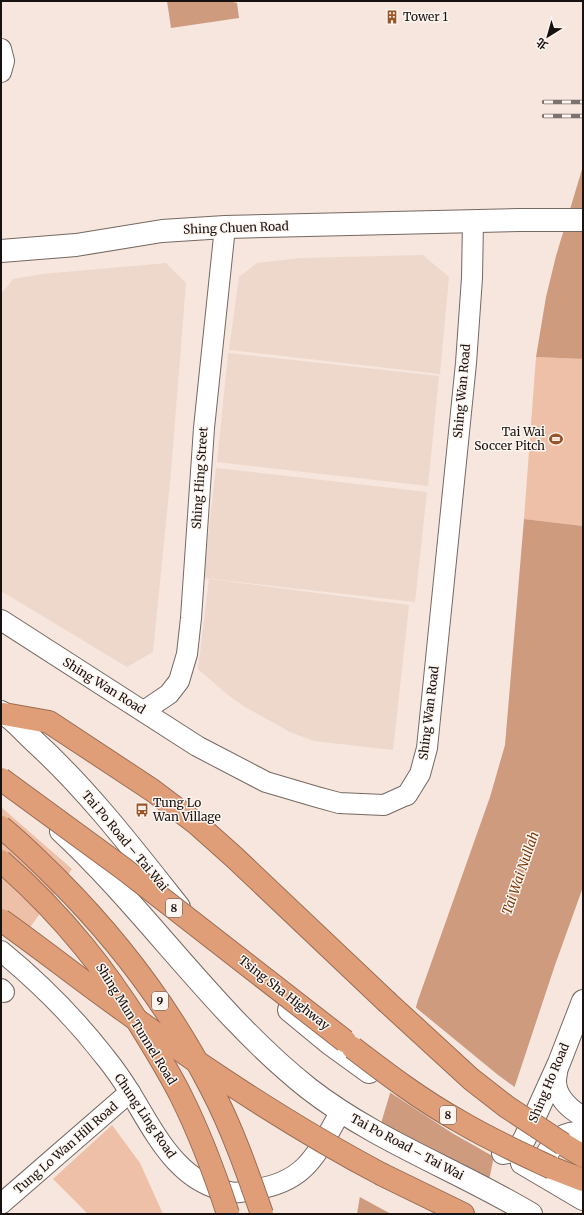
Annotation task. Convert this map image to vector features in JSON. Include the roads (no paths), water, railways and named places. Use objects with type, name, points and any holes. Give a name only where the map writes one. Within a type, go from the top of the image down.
[{"type":"highway","points":[[2,713],[49,722],[152,790],[197,824],[471,1079],[506,1107],[536,1128],[583,1156]]},
{"type":"highway","name":"Tsing Sha Highway","points":[[1,779],[124,870],[374,1064],[422,1099],[487,1136],[552,1168],[583,1180]]},
{"type":"highway","name":"9","points":[[1,827],[47,869],[88,911],[130,960],[160,1000],[192,1051],[212,1089],[235,1141],[262,1214]]},
{"type":"highway","name":"Shing Mun Tunnel Road","points":[[1,861],[32,889],[82,942],[125,1002],[181,1095],[203,1143],[228,1214]]},
{"type":"highway","points":[[1,920],[129,1015],[266,1107],[364,1165],[419,1194],[463,1214]]},
{"type":"main road","name":"Shing Chuen Road","points":[[1,251],[30,250],[76,245],[162,231],[225,227],[520,220],[583,220]]},
{"type":"main road","name":"Tai Po Road – Tai Wai","points":[[2,713],[48,754],[96,805],[180,908],[213,944],[329,1043],[391,1088],[440,1118],[583,1199]]},
{"type":"main road","name":"Tai Po Road – Tai Wai","points":[[1,783],[41,814],[76,845],[142,916],[214,999],[281,1065],[310,1089],[346,1114],[389,1140],[493,1193],[530,1214]]},
{"type":"main road","name":"Shing Ho Road","points":[[503,1153],[513,1152],[521,1146],[559,1063],[583,1001]]},
{"type":"main road","points":[[554,1182],[546,1169],[545,1160],[549,1151],[556,1143],[569,1134],[583,1132]]},
{"type":"street","points":[[1,49],[4,61],[1,72]]},
{"type":"street","name":"Shing Wan Road","points":[[1,620],[197,746],[266,782],[339,803],[384,805],[407,795],[420,774],[427,748],[466,363],[472,278],[473,221]]},
{"type":"street","name":"Shing Hing Street","points":[[144,711],[169,694],[179,681],[187,654],[191,618],[204,428],[225,227]]},
{"type":"street","name":"Chung Ling Road","points":[[1,951],[27,972],[72,1017],[106,1058],[130,1092],[148,1124],[174,1161],[186,1173],[207,1186],[232,1193],[267,1188],[293,1178],[310,1163],[346,1114]]},
{"type":"street","points":[[559,1063],[556,1081],[559,1094],[567,1107],[583,1117]]},
{"type":"street","name":"Tung Lo Wan Hill Road","points":[[1,1204],[130,1092]]},
{"type":"water","points":[[167,1],[229,1],[237,3],[239,18],[171,28]]},
{"type":"water","points":[[583,166],[583,359],[536,357],[546,297],[556,256]]},
{"type":"water","name":"Tai Wai Nullah","points":[[524,519],[583,526],[583,887],[555,965],[498,1137],[482,1214],[357,1214],[361,1190],[418,1000],[490,797],[505,745]]},
{"type":"railway","points":[[544,102],[583,102]]},
{"type":"railway","points":[[544,116],[583,116]]},
{"type":"place","name":"Tower 1","points":[[392,17]]},
{"type":"place","name":"Tai Wai Soccer Pitch","points":[[556,439]]},
{"type":"place","name":"Tung Lo Wan Village","points":[[142,810]]}]
